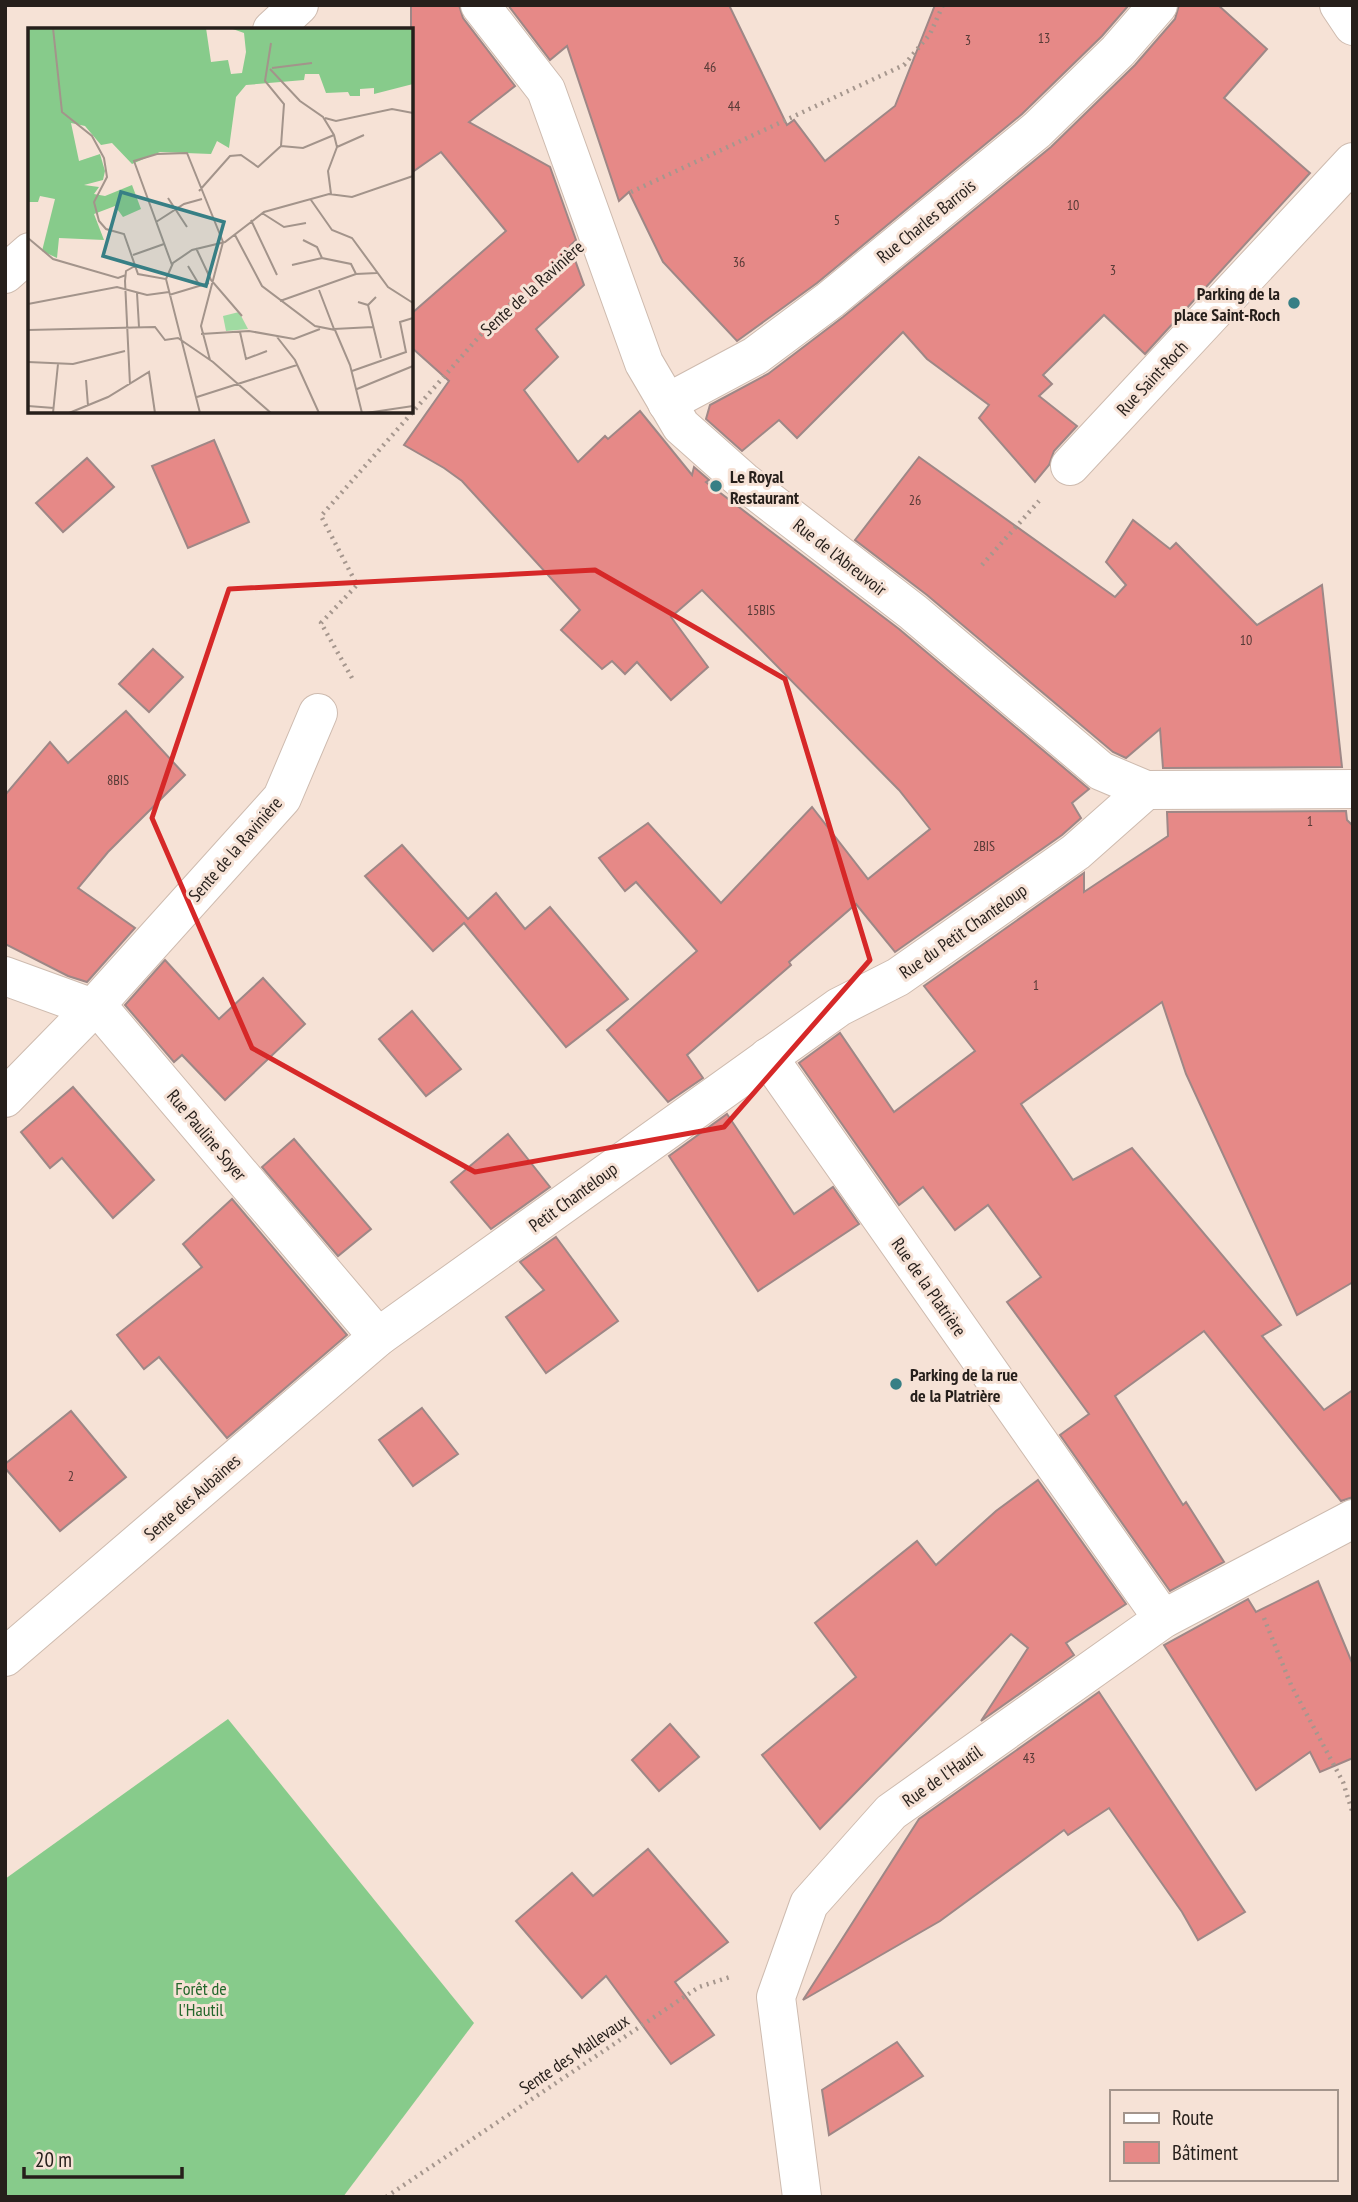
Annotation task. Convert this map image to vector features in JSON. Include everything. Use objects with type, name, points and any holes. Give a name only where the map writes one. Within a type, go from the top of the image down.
[{"type":"street","points":[[274,28],[299,5]]},
{"type":"street","name":"Rue de l'Abreuvoir","points":[[480,5],[546,90],[644,363],[681,426],[743,481],[913,612],[1101,771],[1146,790],[1353,789]]},
{"type":"street","name":"Rue Charles Barrois","points":[[667,403],[755,356],[830,300],[1037,130],[1118,51],[1158,5]]},
{"type":"street","points":[[1339,5],[1353,26]]},
{"type":"street","name":"Rue Saint-Roch","points":[[1070,466],[1353,162]]},
{"type":"street","points":[[5,274],[28,254]]},
{"type":"street","name":"Sente de la Ravinière","points":[[5,1098],[93,1008],[282,798],[318,713]]},
{"type":"street","name":"Rue du Petit Chanteloup","points":[[768,1057],[839,1007],[898,977],[1076,852],[1146,790]]},
{"type":"street","name":"Rue Pauline Soyer","points":[[5,976],[93,1008],[105,1015],[378,1337]]},
{"type":"street","name":"Rue de la Platrière","points":[[768,1057],[1163,1619]]},
{"type":"street","name":"Petit Chanteloup","points":[[378,1337],[768,1057]]},
{"type":"street","name":"Sente des Aubaines","points":[[5,1657],[378,1337]]},
{"type":"street","name":"Rue de l'Hautil","points":[[802,2197],[776,1997],[809,1904],[891,1812],[1163,1619],[1353,1519]]},
{"type":"path","points":[[593,221],[904,65],[930,34],[943,5]]},
{"type":"path","name":"Sente de la Ravinière","points":[[413,412],[499,314],[593,221]]},
{"type":"path","name":"Sente de la Ravinière","points":[[318,713],[352,678],[321,623],[356,585],[321,516],[412,413]]},
{"type":"path","points":[[982,565],[1070,466]]},
{"type":"path","points":[[1246,1575],[1292,1685],[1343,1782],[1353,1814]]},
{"type":"path","name":"Sente des Mallevaux","points":[[386,2197],[699,1987],[790,1958]]},
{"type":"highlighted area","points":[[595,570],[785,679],[870,960],[724,1127],[475,1172],[252,1048],[152,818],[229,589]]},
{"type":"green space","name":"Forêt de l'Hautil","points":[[228,1719],[474,2023],[343,2197],[5,2197],[5,1879]]},
{"type":"building","points":[[411,5],[459,5],[463,18],[515,86],[469,122],[550,167],[576,240],[570,246],[584,285],[536,329],[558,357],[524,390],[578,462],[605,436],[608,439],[640,411],[692,475],[694,467],[709,480],[706,482],[899,629],[1089,789],[1072,803],[1081,818],[1062,835],[895,952],[856,904],[789,962],[791,965],[687,1055],[703,1078],[668,1102],[607,1030],[697,951],[636,882],[625,891],[599,858],[648,823],[721,903],[812,807],[868,879],[930,829],[899,790],[702,590],[671,617],[708,667],[671,700],[637,662],[625,674],[612,661],[602,669],[561,630],[580,610],[462,481],[404,445],[449,381],[413,349],[413,312],[506,231],[441,152],[413,172]]},
{"type":"building","points":[[508,5],[729,5],[787,125],[794,120],[825,161],[895,106],[935,5],[1129,5],[1102,36],[1022,114],[817,283],[737,341],[663,262],[629,192],[619,201],[567,46],[550,60]]},
{"type":"building","points":[[1179,5],[1218,5],[1267,49],[1224,98],[1310,173],[1145,354],[1104,315],[1043,375],[1052,384],[1039,396],[1077,426],[1054,451],[1049,465],[1035,482],[979,418],[989,405],[927,359],[903,332],[797,438],[779,420],[742,451],[706,419],[710,405],[768,374],[843,317],[1051,147],[1135,65],[1175,19]]},
{"type":"building","points":[[214,440],[249,522],[188,548],[152,466]]},
{"type":"building","points":[[919,457],[1115,597],[1126,585],[1106,562],[1133,520],[1170,549],[1176,543],[1257,625],[1322,585],[1342,767],[1163,768],[1160,729],[1126,758],[1113,752],[927,595],[855,540]]},
{"type":"building","points":[[87,458],[114,487],[63,532],[36,503]]},
{"type":"building","points":[[153,649],[183,677],[149,712],[119,684]]},
{"type":"building","points":[[126,711],[185,775],[108,852],[78,888],[135,928],[87,982],[68,976],[5,944],[5,795],[50,742],[68,763]]},
{"type":"building","points":[[1346,811],[1347,820],[1353,826],[1353,1282],[1297,1315],[1186,1074],[1162,1002],[1021,1104],[1073,1180],[1132,1148],[1281,1325],[1262,1336],[1324,1410],[1353,1390],[1353,1497],[1341,1501],[1204,1331],[1115,1396],[1183,1505],[1186,1502],[1224,1562],[1170,1591],[1060,1435],[1089,1414],[1007,1302],[1041,1277],[988,1205],[955,1230],[923,1187],[899,1205],[799,1063],[840,1033],[894,1112],[975,1051],[924,986],[1084,873],[1084,892],[1168,836],[1167,812]]},
{"type":"building","points":[[402,845],[468,919],[496,893],[525,929],[550,907],[628,999],[566,1047],[464,923],[433,951],[365,876]]},
{"type":"building","points":[[165,960],[219,1019],[263,978],[305,1024],[225,1100],[182,1055],[174,1062],[125,1005]]},
{"type":"building","points":[[412,1011],[461,1069],[426,1096],[379,1039]]},
{"type":"building","points":[[73,1087],[154,1180],[113,1218],[62,1158],[50,1168],[21,1132]]},
{"type":"building","points":[[727,1114],[794,1214],[833,1187],[859,1224],[758,1291],[669,1156]]},
{"type":"building","points":[[508,1134],[550,1187],[491,1229],[451,1182]]},
{"type":"building","points":[[294,1139],[371,1229],[338,1256],[262,1167]]},
{"type":"building","points":[[232,1199],[347,1335],[227,1438],[159,1357],[144,1369],[117,1335],[202,1267],[183,1244]]},
{"type":"building","points":[[556,1237],[618,1321],[546,1373],[506,1317],[544,1290],[520,1262]]},
{"type":"building","points":[[422,1408],[458,1454],[413,1486],[379,1440]]},
{"type":"building","points":[[71,1411],[126,1477],[60,1531],[5,1468],[5,1464]]},
{"type":"building","points":[[1038,1480],[1126,1604],[1066,1643],[1074,1655],[981,1721],[1028,1648],[1011,1634],[820,1829],[762,1755],[856,1677],[815,1623],[917,1541],[936,1565],[996,1511]]},
{"type":"building","points":[[1318,1581],[1353,1665],[1353,1758],[1320,1772],[1310,1752],[1256,1790],[1164,1645],[1248,1599],[1256,1612]]},
{"type":"building","points":[[1099,1692],[1245,1912],[1198,1940],[1182,1912],[1109,1808],[1068,1835],[1064,1830],[940,1921],[803,2000],[919,1819]]},
{"type":"building","points":[[670,1724],[699,1757],[659,1791],[632,1760]]},
{"type":"building","points":[[648,1849],[728,1942],[675,1982],[714,2035],[671,2064],[606,1976],[582,1998],[516,1921],[572,1873],[593,1896]]},
{"type":"building","points":[[897,2042],[923,2076],[829,2135],[822,2090]]},
{"type":"place","name":"Parking de la place Saint-Roch","points":[[1294,303]]},
{"type":"place","name":"Le Royal Restaurant","points":[[716,486]]},
{"type":"place","name":"Parking de la rue de la Platrière","points":[[896,1384]]}]
